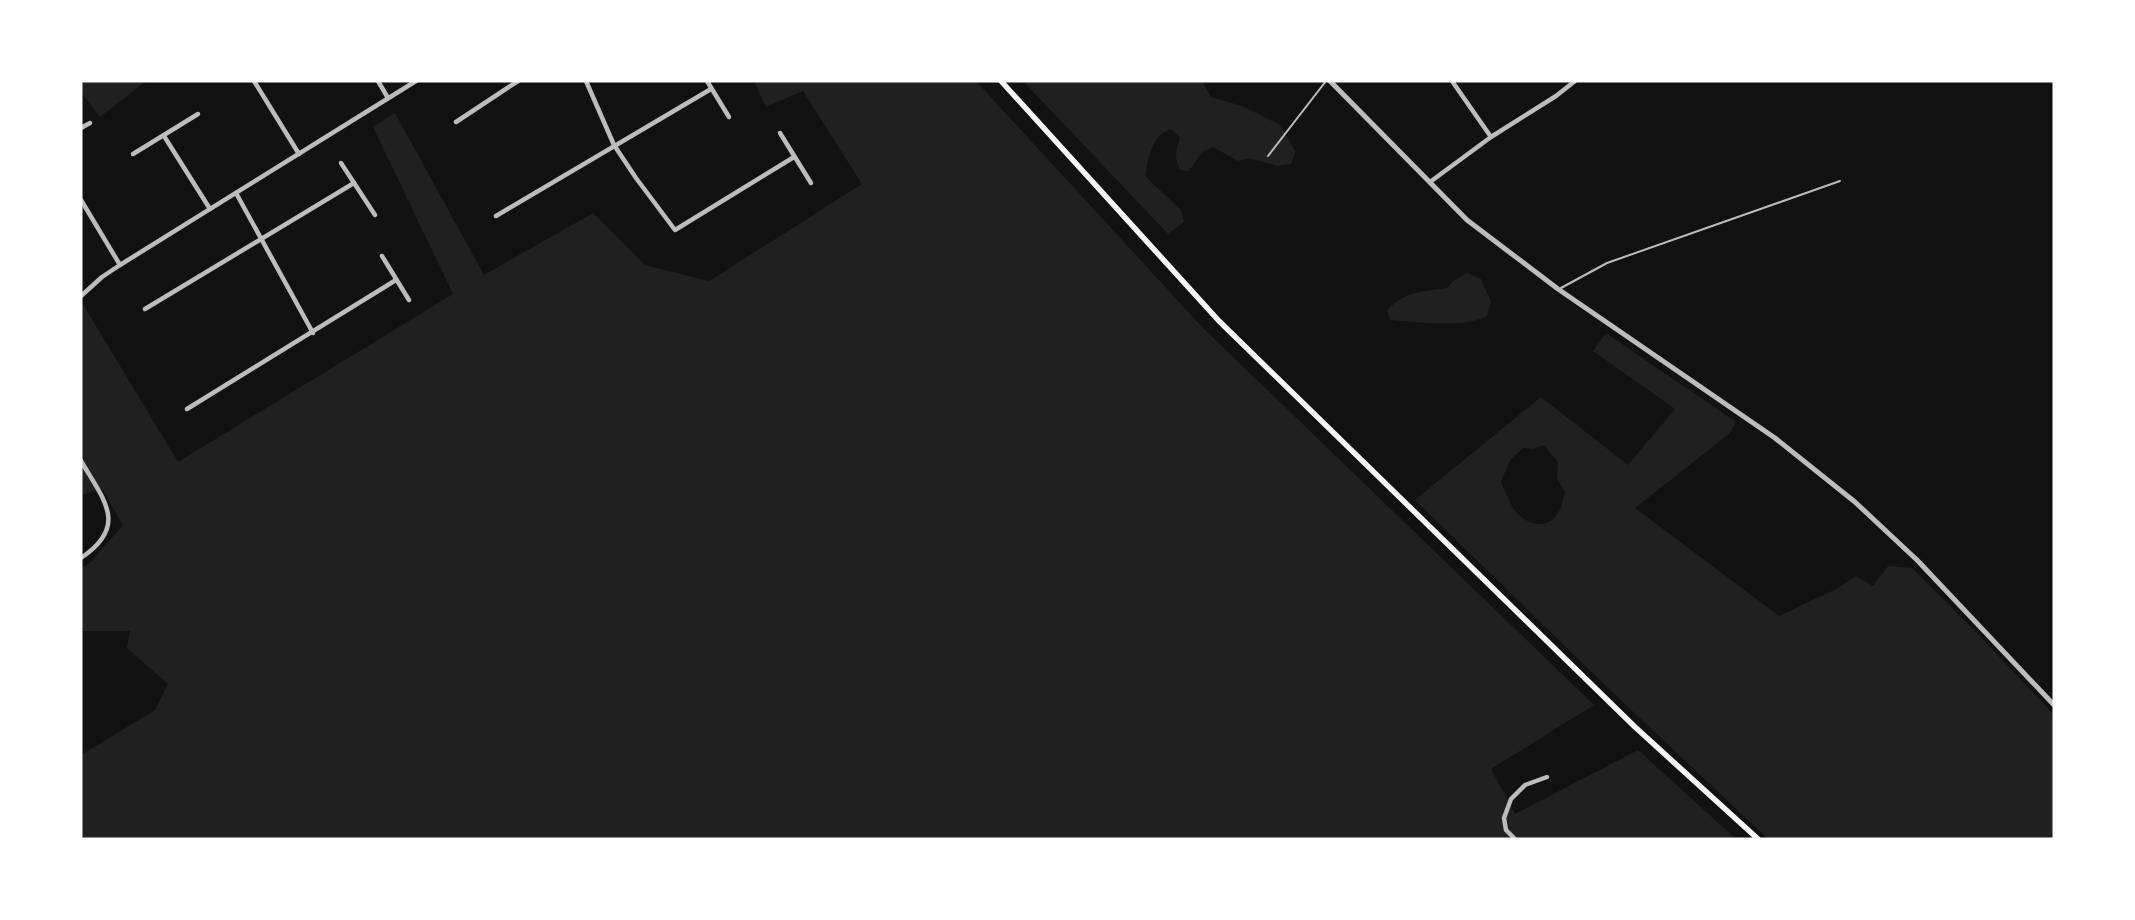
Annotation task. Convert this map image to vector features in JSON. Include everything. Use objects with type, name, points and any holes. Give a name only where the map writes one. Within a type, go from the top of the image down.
[{"type":"main road","points":[[1001,81],[1220,321],[1635,727],[1758,839]]},
{"type":"street","points":[[254,81],[299,154]]},
{"type":"street","points":[[378,81],[388,98]]},
{"type":"street","points":[[81,296],[120,265],[416,81]]},
{"type":"street","points":[[456,122],[518,81]]},
{"type":"street","points":[[586,81],[614,145],[675,230],[794,157]]},
{"type":"street","points":[[707,81],[729,117]]},
{"type":"street","points":[[1330,81],[1467,220],[1558,289],[1775,438],[1836,486],[1917,560],[2054,705]]},
{"type":"street","points":[[1452,81],[1492,137]]},
{"type":"street","points":[[1430,182],[1575,81]]},
{"type":"street","points":[[496,216],[712,89]]},
{"type":"street","points":[[133,154],[198,114]]},
{"type":"street","points":[[81,128],[90,123]]},
{"type":"street","points":[[780,133],[810,183]]},
{"type":"street","points":[[164,136],[210,209]]},
{"type":"street","points":[[341,163],[375,215]]},
{"type":"street","points":[[145,309],[354,183]]},
{"type":"street","points":[[236,193],[313,333]]},
{"type":"street","points":[[81,200],[120,265]]},
{"type":"street","points":[[382,256],[409,300]]},
{"type":"street","points":[[187,409],[313,333],[396,280]]},
{"type":"street","points":[[81,461],[106,503],[109,518],[106,534],[102,542],[81,558]]},
{"type":"street","points":[[1514,839],[1506,830],[1504,818],[1511,799],[1525,785],[1546,777]]},
{"type":"lane","points":[[1268,156],[1326,81]]},
{"type":"lane","points":[[1558,289],[1607,263],[1840,182]]},
{"type":"shaded area","points":[[81,81],[146,81],[100,117],[81,92]]},
{"type":"shaded area","points":[[754,81],[976,81],[1203,328],[1594,705],[1491,769],[1515,814],[1638,750],[1736,839],[81,839],[81,755],[155,710],[168,684],[127,648],[130,631],[81,631],[81,568],[90,563],[123,525],[102,489],[81,495],[81,301],[178,462],[453,294],[373,127],[395,113],[484,275],[593,213],[645,265],[709,281],[862,184],[803,91],[766,107]]},
{"type":"shaded area","points":[[1023,81],[1202,81],[1211,97],[1242,106],[1280,125],[1296,152],[1291,164],[1277,166],[1248,158],[1238,161],[1213,147],[1202,152],[1189,171],[1181,170],[1176,159],[1180,138],[1173,130],[1166,131],[1156,140],[1145,176],[1181,210],[1184,222],[1168,234]]},
{"type":"shaded area","points":[[1467,273],[1481,279],[1491,302],[1487,316],[1478,320],[1453,323],[1390,320],[1387,310],[1401,299],[1414,293],[1447,288],[1454,280]]},
{"type":"shaded area","points":[[1606,333],[1736,422],[1729,434],[1635,508],[1779,616],[1838,588],[1856,576],[1873,586],[1888,566],[1912,568],[1976,632],[2054,715],[2054,839],[1768,839],[1607,687],[1415,500],[1541,397],[1628,465],[1675,409],[1593,351]],"holes":[[[1544,445],[1558,462],[1557,478],[1565,492],[1559,511],[1554,518],[1543,524],[1536,524],[1523,519],[1513,508],[1501,482],[1510,460],[1523,448],[1533,449]]]}]
